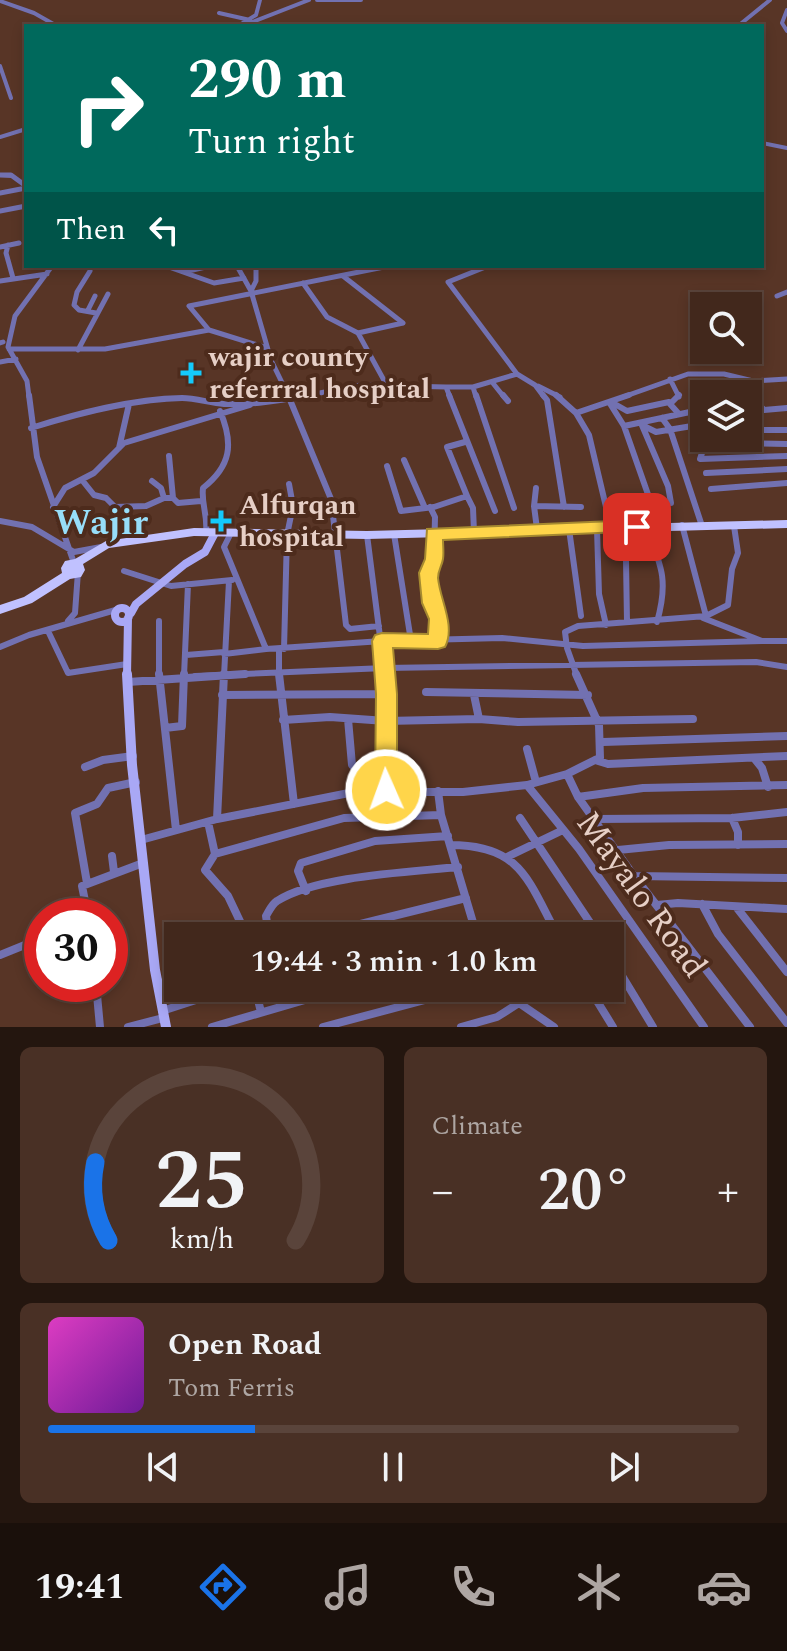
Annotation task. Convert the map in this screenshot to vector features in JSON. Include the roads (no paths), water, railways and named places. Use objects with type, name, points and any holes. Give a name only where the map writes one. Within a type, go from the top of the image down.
[{"type":"highway","points":[[0,610],[28,600],[101,547],[163,535],[433,534],[787,524]]},
{"type":"main road","points":[[163,1019],[143,863],[127,683],[127,630],[122,613],[167,585],[185,564],[205,552],[210,536]]},
{"type":"street","points":[[243,24],[257,14],[260,0]]},
{"type":"street","points":[[245,24],[309,0]]},
{"type":"street","points":[[317,0],[361,0]]},
{"type":"street","points":[[740,24],[770,0]]},
{"type":"street","points":[[0,1],[34,13],[53,24]]},
{"type":"street","points":[[787,10],[782,23],[787,31]]},
{"type":"street","points":[[219,13],[250,20]]},
{"type":"street","points":[[0,66],[11,98]]},
{"type":"street","points":[[0,137],[24,130]]},
{"type":"street","points":[[764,143],[787,148]]},
{"type":"street","points":[[0,175],[13,175],[24,185]]},
{"type":"street","points":[[0,193],[24,187]]},
{"type":"street","points":[[0,211],[24,206]]},
{"type":"street","points":[[0,247],[19,243]]},
{"type":"street","points":[[8,245],[6,253],[13,278]]},
{"type":"street","points":[[4,344],[15,316],[51,268]]},
{"type":"street","points":[[172,268],[214,283],[244,278]]},
{"type":"street","points":[[184,272],[201,268]]},
{"type":"street","points":[[238,268],[251,291],[267,348],[318,460],[331,499],[346,625],[350,629],[379,626]]},
{"type":"street","points":[[251,291],[256,281],[256,268]]},
{"type":"street","points":[[209,330],[189,306],[251,291],[379,268]]},
{"type":"street","points":[[482,268],[447,280],[517,374],[561,397],[576,413],[589,435],[626,560],[627,622]]},
{"type":"street","points":[[90,271],[77,292],[74,305],[77,309],[96,313]]},
{"type":"street","points":[[0,281],[47,274]]},
{"type":"street","points":[[343,275],[403,323],[358,333]]},
{"type":"street","points":[[303,283],[327,317],[358,333],[386,384]]},
{"type":"street","points":[[777,296],[787,292]]},
{"type":"street","points":[[78,350],[108,294]]},
{"type":"street","points":[[88,310],[95,296]]},
{"type":"street","points":[[4,344],[105,349],[209,330],[267,348]]},
{"type":"street","points":[[4,344],[27,381],[37,457],[74,566]]},
{"type":"street","points":[[0,362],[16,359]]},
{"type":"street","points":[[576,413],[688,374],[713,373],[748,380]]},
{"type":"street","points":[[31,428],[129,404],[185,398],[222,404],[254,403],[361,385],[473,387],[517,374]]},
{"type":"street","points":[[609,402],[627,411],[669,402],[680,396],[670,379]]},
{"type":"street","points":[[762,380],[787,379]]},
{"type":"street","points":[[492,382],[508,401]]},
{"type":"street","points":[[535,385],[547,400],[564,507]]},
{"type":"street","points":[[446,387],[465,442],[495,511]]},
{"type":"street","points":[[473,387],[514,508]]},
{"type":"street","points":[[609,402],[624,426],[651,503],[671,503],[673,499],[641,423]]},
{"type":"street","points":[[669,402],[679,414]]},
{"type":"street","points":[[53,507],[65,488],[94,473],[130,441],[159,430],[212,418],[220,412],[235,412],[254,403]]},
{"type":"street","points":[[119,448],[118,441],[125,429],[129,404]]},
{"type":"street","points":[[210,536],[206,508],[201,501],[203,488],[221,473],[229,447],[228,428],[220,412],[222,404]]},
{"type":"street","points":[[762,408],[787,408]]},
{"type":"street","points":[[624,426],[690,412]]},
{"type":"street","points":[[662,418],[702,526]]},
{"type":"street","points":[[641,423],[653,431],[690,427]]},
{"type":"street","points":[[762,430],[787,430]]},
{"type":"street","points":[[465,442],[447,447],[473,508],[474,532]]},
{"type":"street","points":[[762,442],[787,444]]},
{"type":"street","points":[[702,452],[700,459],[787,456]]},
{"type":"street","points":[[169,456],[173,498],[178,503],[201,501]]},
{"type":"street","points":[[404,460],[435,517],[434,559],[428,573],[432,603],[439,619],[438,642]]},
{"type":"street","points":[[387,466],[401,511],[428,508],[467,496]]},
{"type":"street","points":[[706,473],[787,469]]},
{"type":"street","points":[[82,480],[94,495],[106,498],[115,507],[146,506],[164,498],[173,498]]},
{"type":"street","points":[[152,481],[161,488],[164,498]]},
{"type":"street","points":[[711,489],[787,483]]},
{"type":"street","points":[[289,484],[293,506],[287,535],[279,694],[294,804]]},
{"type":"street","points":[[536,488],[534,506],[537,529]]},
{"type":"street","points":[[534,506],[581,507]]},
{"type":"street","points":[[0,521],[32,527],[74,566]]},
{"type":"street","points":[[682,525],[706,616]]},
{"type":"street","points":[[646,526],[662,567],[665,595],[657,622]]},
{"type":"street","points":[[141,840],[330,795],[386,790],[533,787],[600,758],[603,742],[599,721],[567,646],[565,637],[568,628],[706,616],[728,605],[732,569],[738,553],[734,526]]},
{"type":"street","points":[[569,529],[581,616]]},
{"type":"street","points":[[597,529],[599,594],[606,625]]},
{"type":"street","points":[[231,533],[224,547],[232,580],[266,649]]},
{"type":"street","points":[[394,534],[411,641]]},
{"type":"street","points":[[367,535],[387,694],[386,790]]},
{"type":"street","points":[[62,625],[75,613],[77,604],[74,552],[101,547]]},
{"type":"street","points":[[124,571],[167,585],[232,580]]},
{"type":"street","points":[[232,580],[212,821],[215,854],[205,870],[228,896],[240,922]]},
{"type":"street","points":[[165,728],[182,726],[188,584]]},
{"type":"street","points":[[77,604],[92,616]]},
{"type":"street","points":[[0,647],[92,616],[122,613]]},
{"type":"street","points":[[695,617],[707,618],[762,641]]},
{"type":"street","points":[[159,621],[158,678],[176,796],[176,830]]},
{"type":"street","points":[[48,631],[68,673],[127,664]]},
{"type":"street","points":[[186,655],[382,641],[502,638],[567,646],[787,641]]},
{"type":"street","points":[[127,683],[186,676],[385,668],[756,662],[787,667]]},
{"type":"street","points":[[426,692],[588,695]]},
{"type":"street","points":[[222,695],[387,694]]},
{"type":"street","points":[[474,695],[479,719]]},
{"type":"street","points":[[348,719],[352,765],[357,770],[385,770]]},
{"type":"street","points":[[283,720],[693,719]]},
{"type":"street","points":[[603,742],[787,736]]},
{"type":"street","points":[[527,749],[533,787]]},
{"type":"street","points":[[85,767],[103,760],[133,756]]},
{"type":"street","points":[[595,760],[608,764],[787,756]]},
{"type":"street","points":[[754,758],[762,768],[768,787]]},
{"type":"street","points":[[567,774],[567,780],[578,797],[634,876],[750,1027]]},
{"type":"street","points":[[87,883],[75,813],[97,804],[108,788],[136,782]]},
{"type":"street","points":[[578,797],[643,788],[787,785]]},
{"type":"street","name":"Mayalo Road","points":[[533,787],[704,1027]]},
{"type":"street","points":[[438,791],[441,815],[473,922]]},
{"type":"street","points":[[596,819],[732,818],[787,812]]},
{"type":"street","points":[[215,854],[344,818],[441,815]]},
{"type":"street","points":[[520,818],[589,922]]},
{"type":"street","points":[[732,818],[738,832],[738,845]]},
{"type":"street","points":[[507,857],[563,830]]},
{"type":"street","points":[[306,891],[298,871],[301,863],[375,841],[449,840],[485,845],[507,857],[530,880],[551,922]]},
{"type":"street","points":[[618,850],[669,845],[787,844]]},
{"type":"street","points":[[112,856],[114,872]]},
{"type":"street","points":[[84,898],[82,886],[87,883],[143,863]]},
{"type":"street","points":[[267,922],[266,916],[276,902],[306,891],[383,876],[458,867]]},
{"type":"street","points":[[634,876],[787,878]]},
{"type":"street","points":[[369,922],[466,898]]},
{"type":"street","points":[[702,904],[718,934],[787,1023]]},
{"type":"street","points":[[657,905],[787,909]]},
{"type":"street","points":[[737,908],[787,972]]},
{"type":"street","points":[[0,955],[24,945]]},
{"type":"street","points":[[624,979],[653,1027]]},
{"type":"street","points":[[158,984],[164,982]]},
{"type":"street","points":[[98,1002],[100,1027]]},
{"type":"street","points":[[128,1027],[163,1019],[201,1002]]},
{"type":"street","points":[[258,1002],[261,1012]]},
{"type":"street","points":[[212,1027],[296,1002]]},
{"type":"street","points":[[323,1027],[417,1002]]},
{"type":"street","points":[[598,1002],[612,1025],[599,1027]]},
{"type":"street","points":[[461,1027],[497,1017],[519,1003],[554,1027]]},
{"type":"place","name":"wajir county referrral hospital","points":[[191,373]]},
{"type":"place","name":"Alfurqan hospital","points":[[221,521]]},
{"type":"district","name":"Wajir","points":[[101,523]]}]
